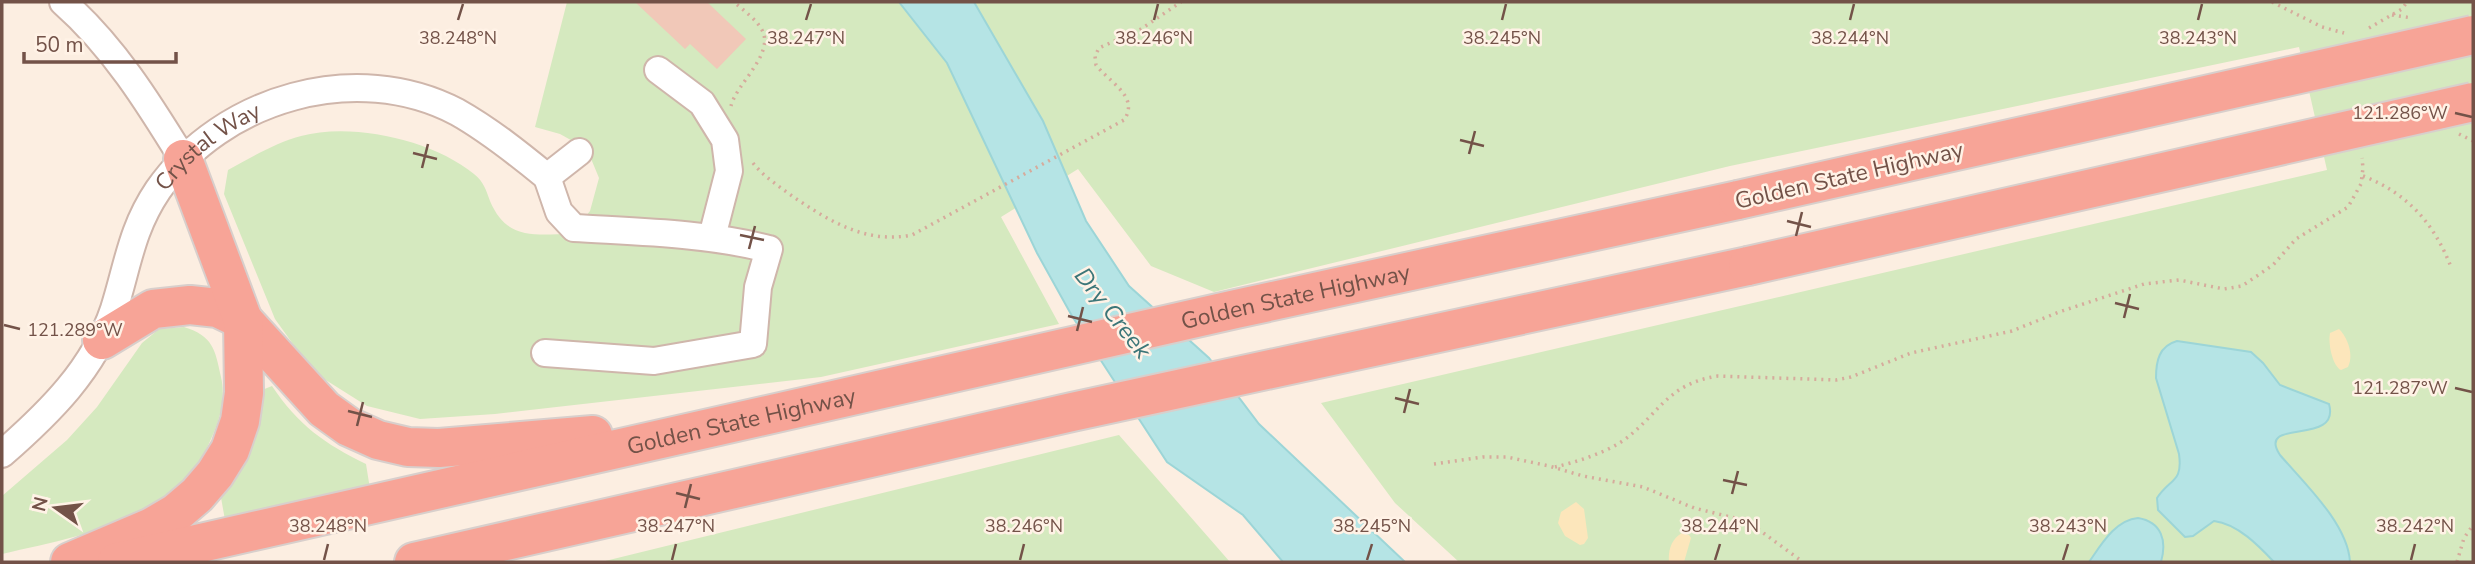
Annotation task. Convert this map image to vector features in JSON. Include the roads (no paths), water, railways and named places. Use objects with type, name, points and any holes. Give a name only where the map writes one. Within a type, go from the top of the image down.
[{"type":"highway","name":"Golden State Highway","points":[[117,562],[1236,309],[1738,200],[2473,35]]},
{"type":"highway","points":[[414,562],[1072,412],[1748,266],[2473,102]]},
{"type":"highway","points":[[70,562],[152,527],[176,513],[197,495],[215,474],[230,450],[240,421],[244,393],[243,320],[183,159]]},
{"type":"highway","points":[[102,340],[153,309],[190,305],[218,308],[243,320],[324,409],[349,427],[378,440],[408,447],[439,448],[738,423]]},
{"type":"highway","points":[[501,562],[592,523]]},
{"type":"street","points":[[63,2],[106,47],[141,91],[183,159]]},
{"type":"street","points":[[658,71],[702,103],[725,140],[729,171],[712,237]]},
{"type":"street","name":"Crystal Way","points":[[2,454],[69,389],[102,340],[135,233],[159,189],[183,159],[242,116],[272,103],[332,89],[398,93],[430,101],[456,112],[515,150],[547,177]]},
{"type":"street","points":[[544,353],[654,361],[753,344],[758,287],[769,249],[712,237],[574,228],[559,212],[547,177],[579,152]]},
{"type":"water","name":"Dry Creek","points":[[899,2],[974,2],[1043,121],[1086,221],[1129,286],[1209,358],[1259,424],[1405,562],[1283,562],[1243,515],[1167,462],[1072,316],[1037,253],[947,63]]},
{"type":"water","points":[[2177,341],[2251,352],[2280,385],[2329,404],[2329,417],[2323,425],[2279,437],[2275,444],[2280,455],[2312,491],[2342,533],[2350,562],[2274,562],[2262,549],[2231,526],[2214,521],[2193,536],[2185,537],[2158,510],[2157,498],[2177,475],[2180,463],[2156,378],[2157,366],[2162,350]]},
{"type":"water","points":[[2138,518],[2153,524],[2161,534],[2161,562],[2089,562],[2116,528]]}]
